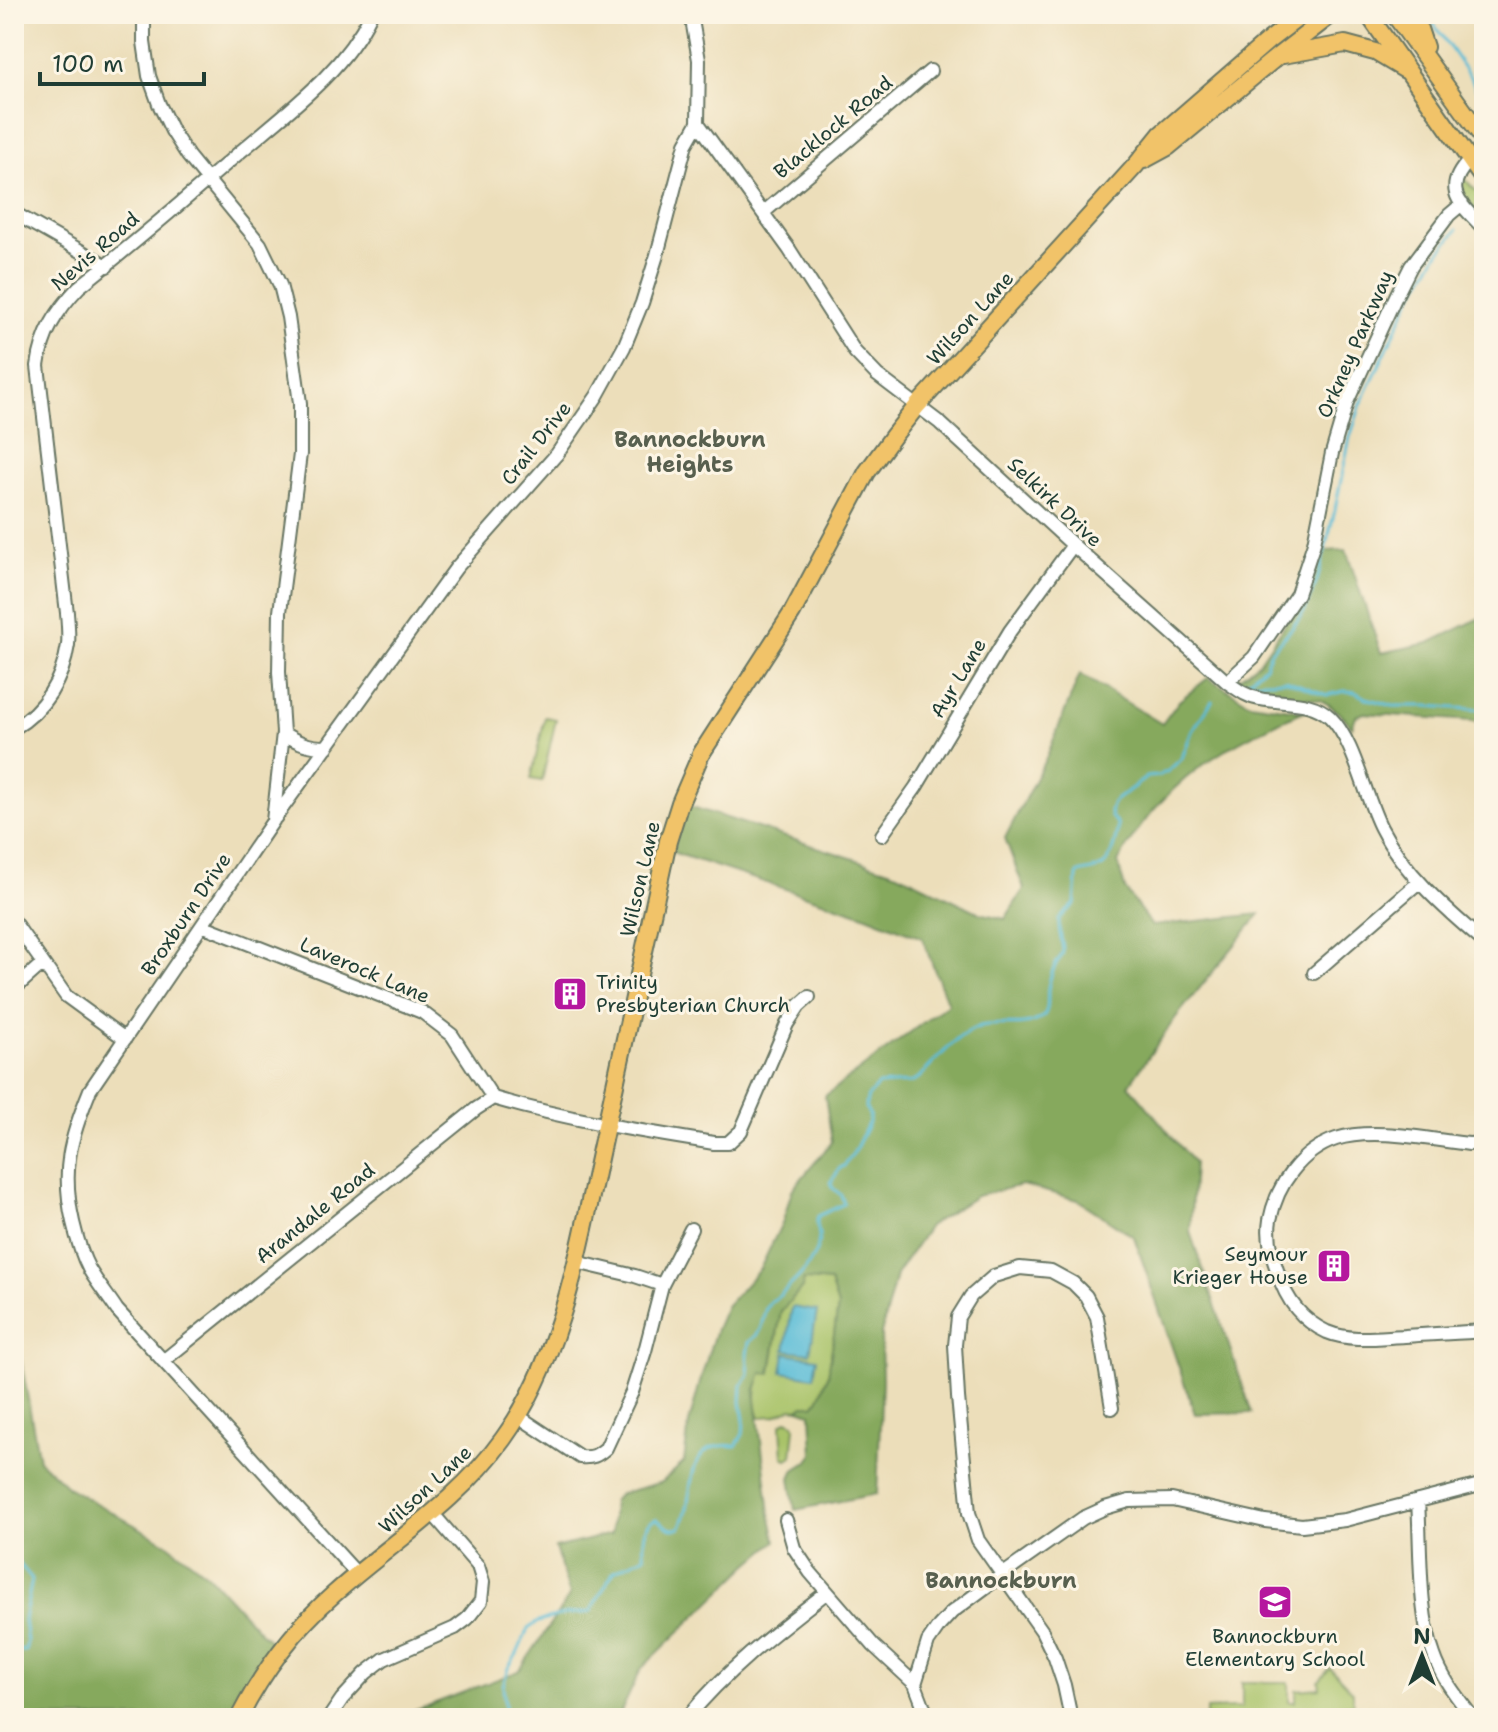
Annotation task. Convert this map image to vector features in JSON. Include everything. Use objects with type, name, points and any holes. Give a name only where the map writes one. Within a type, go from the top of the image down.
[{"type":"main road","points":[[1268,41],[1284,14]]},
{"type":"main road","name":"Wilson Lane","points":[[239,1718],[257,1683],[301,1625],[334,1593],[433,1514],[476,1472],[503,1440],[538,1382],[576,1262],[668,841],[680,803],[701,754],[792,613],[867,472],[917,406],[1161,134],[1303,14]]},
{"type":"main road","name":"Wilson Lane","points":[[1136,165],[1168,147],[1332,14]]},
{"type":"main road","points":[[1368,14],[1484,180]]},
{"type":"main road","points":[[1394,14],[1484,139]]},
{"type":"main road","points":[[1414,14],[1435,70]]},
{"type":"main road","points":[[1278,56],[1345,44],[1375,52],[1409,73]]},
{"type":"street","name":"Broxburn Drive","points":[[144,14],[145,53],[159,104],[188,156],[260,244],[280,285],[288,317],[300,403],[300,454],[280,612],[279,672],[283,733],[273,821],[90,1090],[75,1128],[67,1163],[69,1202],[78,1245],[89,1269],[117,1310],[358,1575]]},
{"type":"street","name":"Nevis Road","points":[[14,728],[29,719],[53,690],[69,642],[38,366],[40,350],[52,320],[79,287],[320,83],[345,56],[371,14]]},
{"type":"street","points":[[691,14],[699,60],[698,123]]},
{"type":"street","name":"Blacklock Road","points":[[763,213],[930,71]]},
{"type":"street","name":"Selkirk Drive","points":[[698,123],[789,249],[855,352],[877,375],[940,423],[1227,682],[1251,697],[1308,705],[1331,718],[1349,749],[1382,831],[1419,882],[1484,942]]},
{"type":"street","name":"Crail Drive","points":[[273,821],[456,568],[557,454],[597,396],[624,347],[642,303],[686,144],[698,123]]},
{"type":"street","points":[[1470,160],[1458,172],[1455,188],[1462,204],[1484,229]]},
{"type":"street","name":"Orkney Parkway","points":[[1227,682],[1254,657],[1297,594],[1314,543],[1332,453],[1347,402],[1411,266],[1449,215],[1462,204]]},
{"type":"street","points":[[14,213],[107,266]]},
{"type":"street","name":"Ayr Lane","points":[[882,835],[916,787],[1010,631],[1073,545]]},
{"type":"street","points":[[283,733],[298,743],[327,747]]},
{"type":"street","points":[[1314,973],[1419,882]]},
{"type":"street","points":[[14,922],[66,996],[125,1039]]},
{"type":"street","name":"Laverock Lane","points":[[204,926],[422,1012],[452,1035],[493,1098]]},
{"type":"street","points":[[14,989],[42,964]]},
{"type":"street","points":[[493,1098],[606,1125],[728,1143],[741,1131],[787,1024],[809,997]]},
{"type":"street","name":"Arandale Road","points":[[163,1361],[493,1098]]},
{"type":"street","points":[[1484,1143],[1370,1133],[1337,1139],[1309,1153],[1294,1168],[1280,1188],[1270,1221],[1271,1253],[1283,1290],[1299,1315],[1326,1331],[1365,1338],[1484,1331]]},
{"type":"street","points":[[518,1416],[580,1457],[599,1455],[606,1448],[632,1392],[662,1285],[691,1229]]},
{"type":"street","points":[[576,1262],[662,1285]]},
{"type":"street","points":[[1071,1718],[1055,1658],[1042,1631],[978,1540],[969,1513],[955,1345],[958,1317],[971,1296],[994,1276],[1020,1268],[1051,1271],[1073,1283],[1086,1296],[1097,1317],[1112,1408]]},
{"type":"street","points":[[915,1684],[928,1642],[952,1612],[1083,1518],[1105,1508],[1129,1501],[1172,1500],[1265,1521],[1302,1525],[1345,1520],[1484,1484]]},
{"type":"street","points":[[1418,1501],[1425,1612],[1431,1648],[1445,1679],[1473,1718]]},
{"type":"street","points":[[329,1718],[366,1673],[384,1659],[455,1628],[467,1619],[481,1601],[483,1582],[478,1566],[433,1514]]},
{"type":"street","points":[[786,1520],[794,1548],[810,1572],[885,1659],[915,1684],[928,1718]]},
{"type":"street","points":[[687,1718],[728,1672],[827,1592]]},
{"type":"green space","points":[[1463,177],[1484,200],[1484,220],[1464,196]]},
{"type":"green space","points":[[1346,550],[1381,653],[1429,643],[1484,616],[1484,722],[1364,713],[1356,716],[1352,727],[1338,711],[1320,700],[1259,693],[1237,680],[1260,661],[1282,629],[1324,551]]},
{"type":"green space","points":[[1080,674],[1162,724],[1179,701],[1208,678],[1250,703],[1304,711],[1247,738],[1197,769],[1154,809],[1118,862],[1125,889],[1152,926],[1260,914],[1176,1017],[1129,1085],[1194,1163],[1190,1232],[1252,1413],[1195,1414],[1134,1237],[1078,1200],[1022,1185],[976,1196],[929,1226],[896,1275],[881,1334],[877,1494],[795,1510],[790,1478],[793,1471],[813,1454],[811,1413],[799,1409],[804,1405],[814,1405],[822,1392],[828,1376],[838,1306],[830,1282],[804,1280],[802,1288],[781,1311],[770,1374],[762,1373],[755,1392],[776,1541],[641,1669],[618,1718],[560,1718],[545,1710],[536,1718],[396,1718],[519,1671],[570,1595],[555,1548],[611,1534],[613,1501],[619,1494],[662,1482],[684,1462],[689,1423],[716,1329],[726,1306],[760,1269],[783,1221],[792,1190],[832,1142],[825,1096],[948,1004],[922,938],[862,914],[672,852],[686,805],[898,873],[980,913],[1005,919],[1024,889],[1005,838],[1047,756]]},
{"type":"green space","points":[[545,717],[556,719],[542,781],[531,779]]},
{"type":"green space","points":[[804,1279],[830,1282],[838,1306],[828,1376],[814,1405],[760,1417],[757,1389],[762,1372],[771,1373],[781,1311],[801,1288]]},
{"type":"green space","points":[[14,1321],[39,1460],[69,1488],[168,1544],[208,1575],[260,1632],[282,1650],[239,1718],[14,1718]]},
{"type":"green space","points":[[787,1420],[795,1427],[792,1456],[787,1459],[783,1457],[781,1425]]},
{"type":"green space","points":[[1330,1668],[1353,1692],[1353,1704],[1290,1712],[1289,1718],[1206,1718],[1206,1709],[1242,1708],[1242,1682],[1289,1682],[1289,1702],[1296,1702],[1296,1690],[1320,1688],[1319,1681]]},
{"type":"water","points":[[792,1307],[817,1311],[810,1353],[785,1350]]},
{"type":"water","points":[[785,1353],[817,1358],[814,1377],[782,1372]]},
{"type":"waterway","points":[[1427,14],[1472,80],[1484,106]]},
{"type":"waterway","points":[[1246,682],[1265,666],[1271,651],[1305,610],[1317,581],[1350,437],[1361,404],[1410,300],[1437,255],[1457,230]]},
{"type":"waterway","points":[[1246,682],[1285,680],[1327,695],[1355,692],[1393,706],[1484,710]]},
{"type":"waterway","points":[[506,1718],[503,1686],[508,1668],[528,1629],[538,1622],[566,1614],[590,1612],[614,1571],[645,1556],[644,1538],[650,1522],[656,1519],[670,1528],[680,1528],[698,1460],[706,1451],[718,1446],[736,1446],[743,1434],[742,1385],[749,1374],[749,1342],[759,1332],[770,1302],[794,1282],[812,1260],[819,1241],[818,1216],[844,1204],[831,1183],[854,1152],[869,1122],[865,1107],[868,1096],[878,1085],[915,1081],[971,1030],[988,1025],[1027,1024],[1044,1015],[1051,977],[1063,953],[1059,919],[1075,904],[1079,873],[1101,867],[1107,862],[1117,827],[1110,812],[1113,802],[1147,777],[1168,771],[1182,758],[1192,731],[1212,701]]},
{"type":"waterway","points":[[14,1548],[16,1560],[32,1579],[24,1620],[25,1651],[14,1650]]},
{"type":"place","name":"Trinity Presbyterian Church","points":[[570,994]]},
{"type":"place","name":"Seymour Krieger House","points":[[1334,1266]]},
{"type":"place","name":"Bannockburn Elementary School","points":[[1275,1602]]},
{"type":"district","name":"Bannockburn Heights","points":[[690,452]]},
{"type":"district","name":"Bannockburn","points":[[1001,1580]]}]
